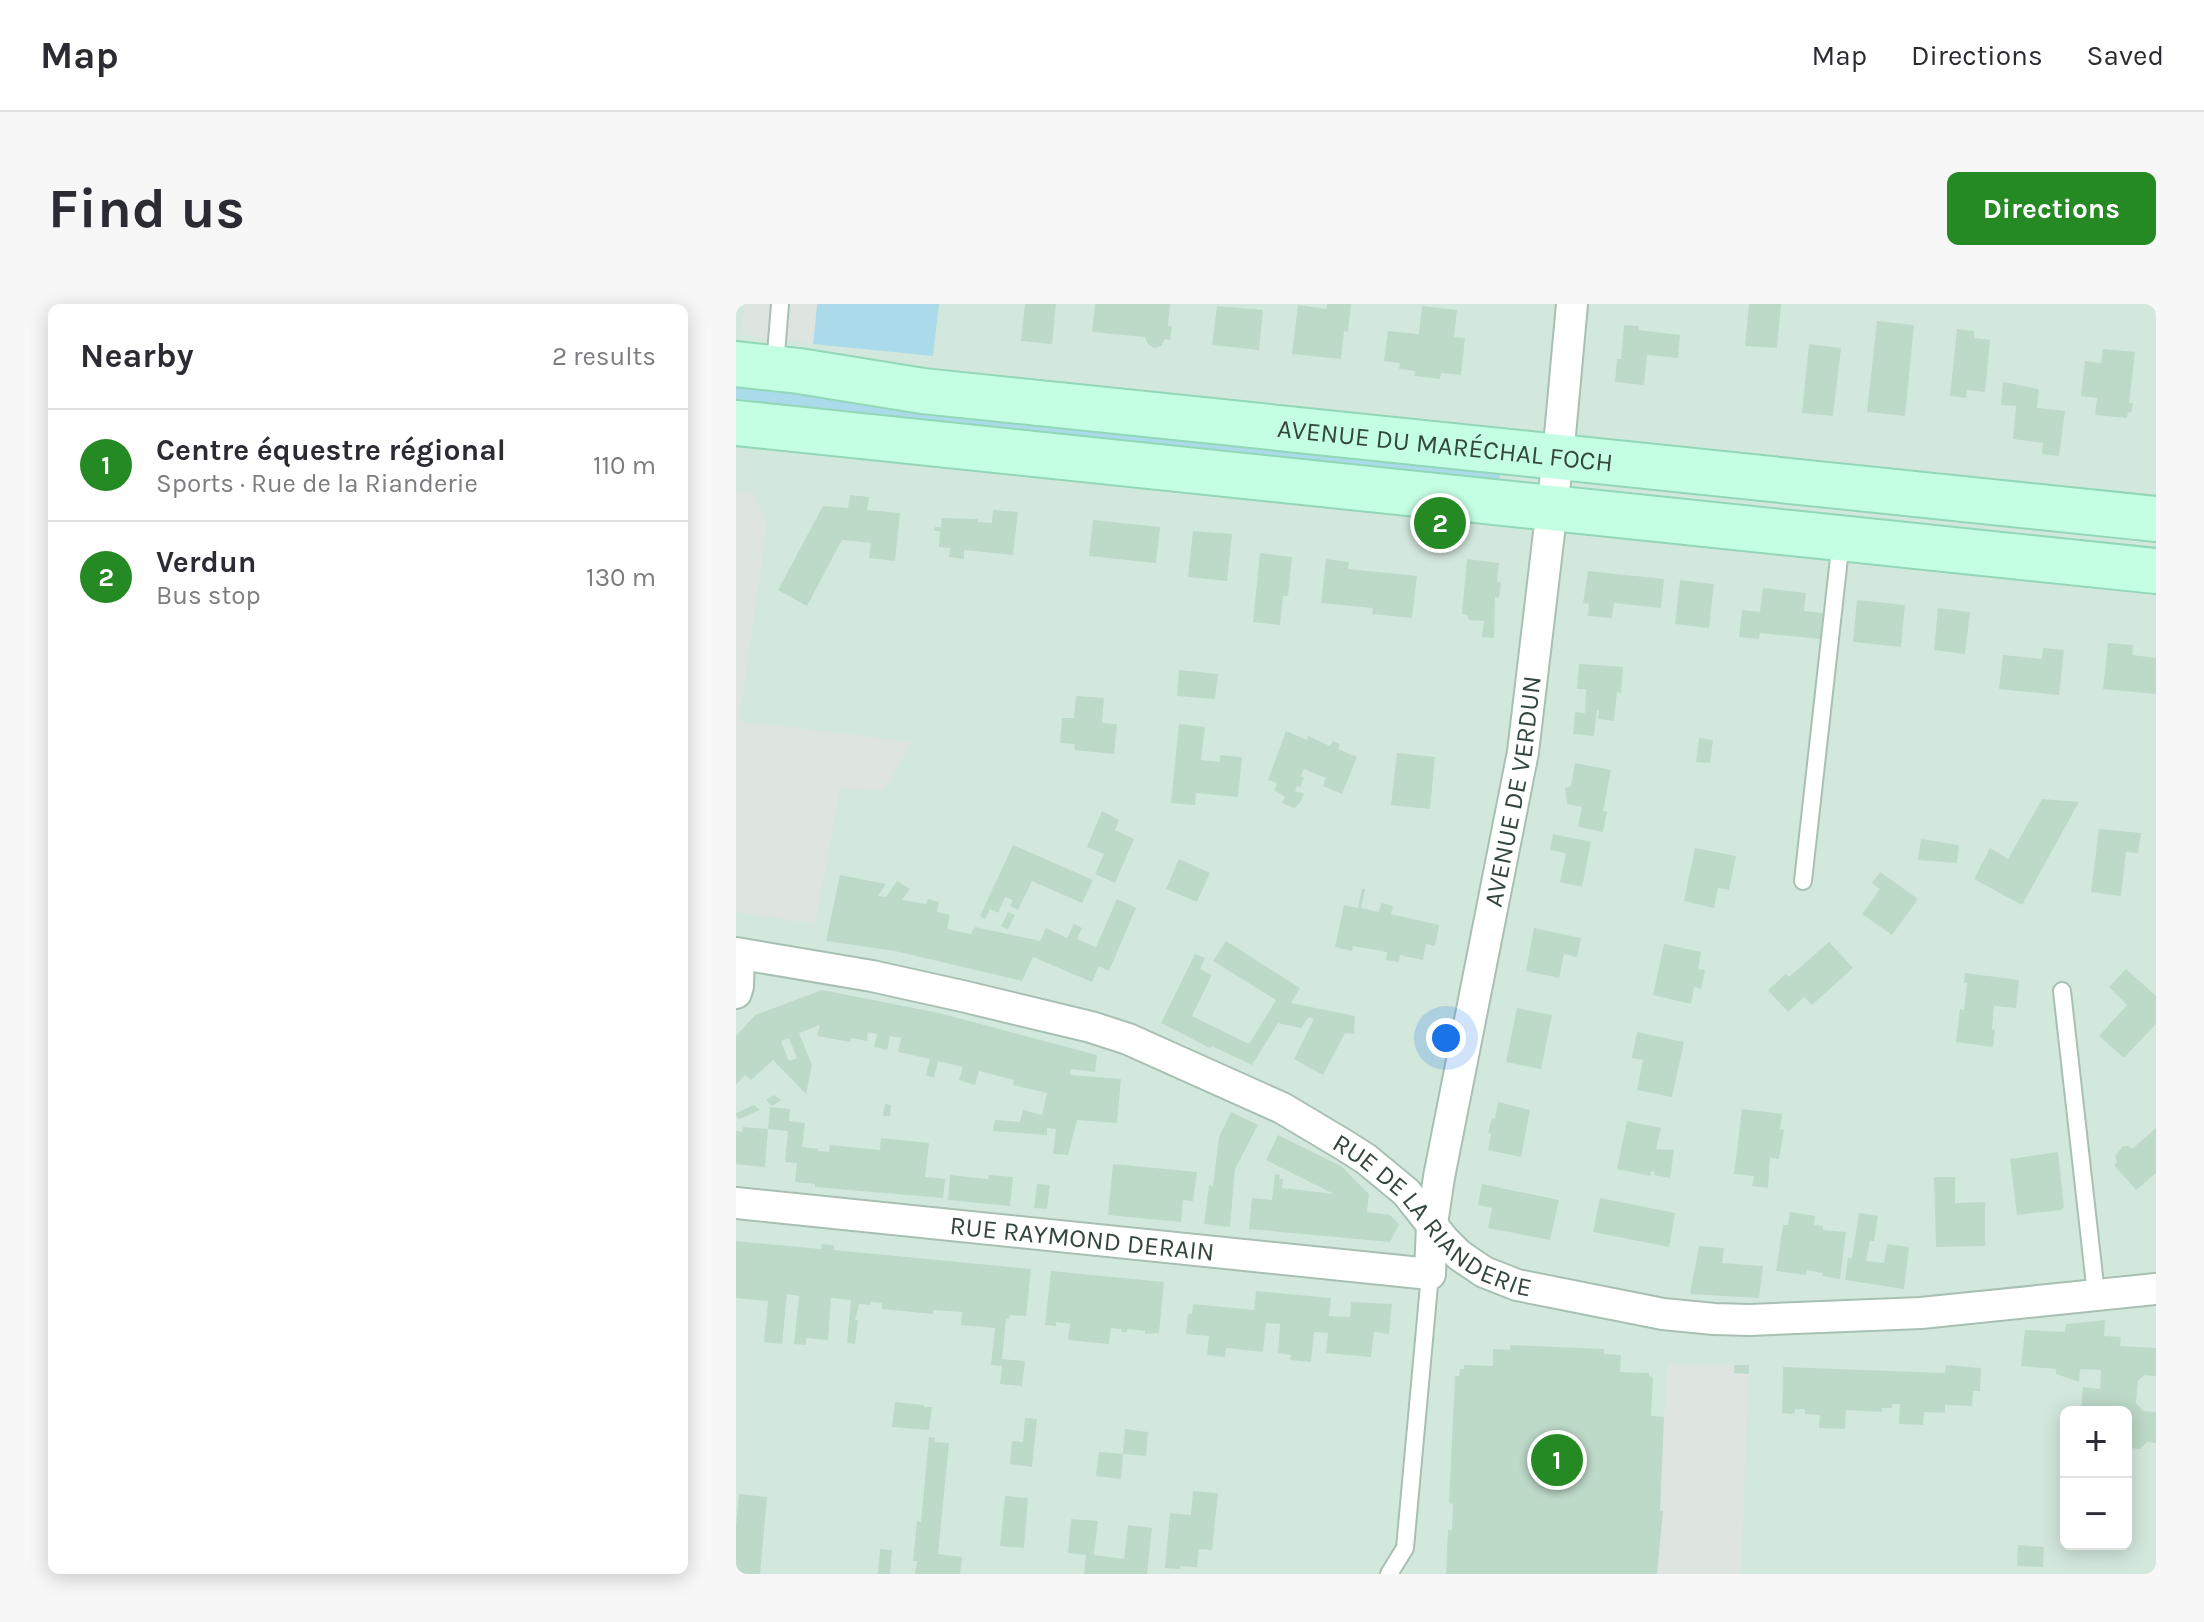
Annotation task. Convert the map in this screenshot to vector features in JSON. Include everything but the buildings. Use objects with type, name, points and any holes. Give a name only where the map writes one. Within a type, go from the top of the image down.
[{"type":"main road","name":"AVENUE DU MARÉCHAL FOCH","points":[[755,366],[923,391],[2156,519]]},
{"type":"main road","name":"AVENUE DU MARÉCHAL FOCH","points":[[736,423],[2156,571]]},
{"type":"street","name":"AVENUE DE VERDUN","points":[[1430,1274],[1432,1224],[1439,1177],[1523,752],[1558,457],[1572,304]]},
{"type":"street","name":"RUE DE LA RIANDERIE","points":[[736,993],[737,954],[932,989],[1128,1039],[1282,1108],[1314,1126],[1381,1170],[1406,1192],[1459,1255],[1484,1272],[1517,1285],[1663,1314],[1714,1319],[1835,1318],[1921,1313],[2156,1289]]},
{"type":"street","name":"RUE RAYMOND DERAIN","points":[[736,1203],[1430,1274]]},
{"type":"lane","points":[[755,366],[780,304]]},
{"type":"lane","points":[[1803,881],[1841,539]]},
{"type":"lane","points":[[2062,991],[2096,1294]]},
{"type":"lane","points":[[1389,1574],[1405,1548],[1430,1274]]},
{"type":"shaded area","points":[[736,304],[2156,304],[2156,1574],[736,1574]]},
{"type":"shaded area","points":[[744,304],[817,304],[813,344],[740,335]]},
{"type":"shaded area","points":[[817,304],[939,304],[933,356],[813,344]]},
{"type":"shaded area","points":[[736,380],[1502,460],[1497,496],[736,412]]},
{"type":"shaded area","points":[[736,491],[753,492],[767,525],[739,721],[912,742],[883,791],[840,789],[815,924],[736,912]]},
{"type":"shaded area","points":[[1667,1364],[1749,1365],[1741,1574],[1657,1574]]},
{"type":"place","name":"Verdun","points":[[1440,523]]},
{"type":"place","name":"Centre équestre régional","points":[[1557,1460]]}]
